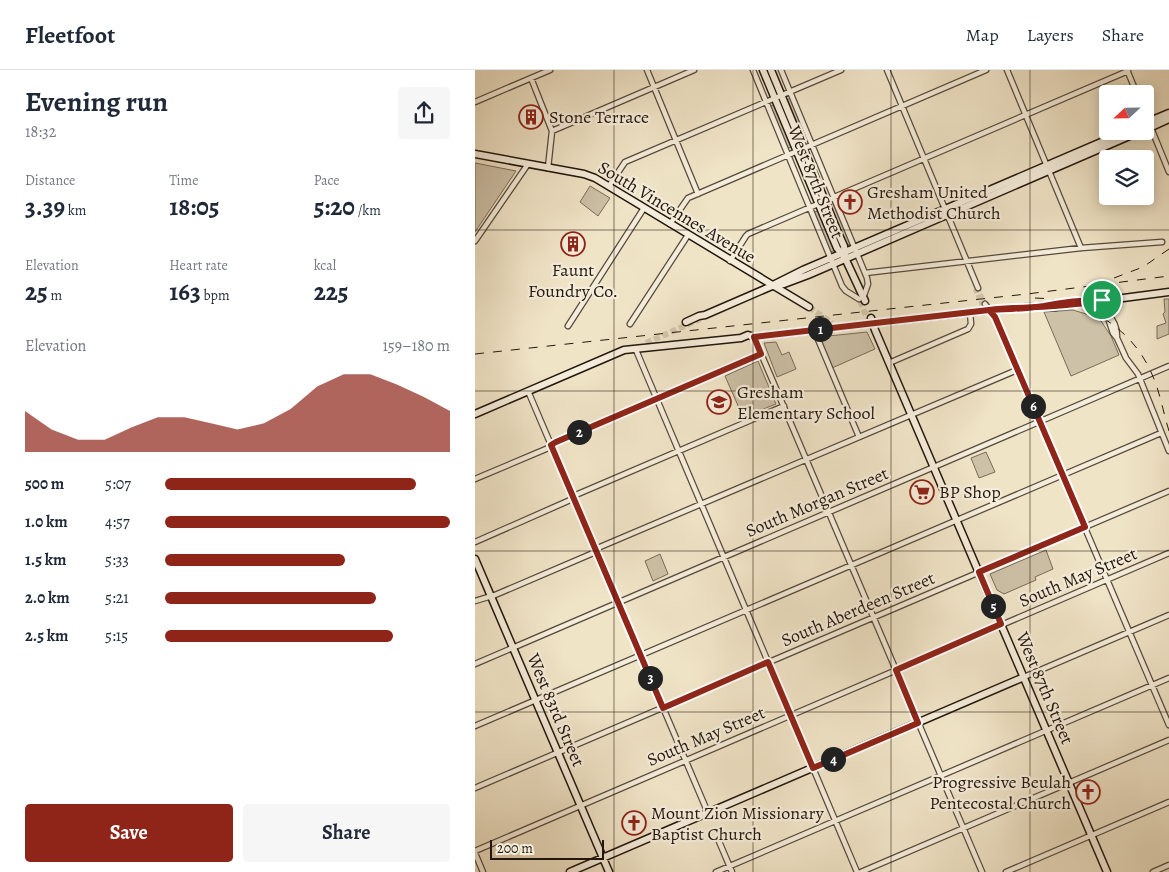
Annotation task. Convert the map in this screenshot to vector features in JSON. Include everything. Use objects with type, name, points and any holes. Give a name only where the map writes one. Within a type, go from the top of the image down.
[{"type":"main road","name":"West 87th Street","points":[[763,70],[778,97],[822,203],[837,248],[844,255],[862,300]]},
{"type":"main road","name":"West 87th Street","points":[[771,70],[778,97]]},
{"type":"main road","points":[[1154,122],[1169,113]]},
{"type":"main road","points":[[1154,124],[1169,120]]},
{"type":"main road","points":[[1048,168],[1108,140]]},
{"type":"main road","points":[[685,322],[699,316],[703,317],[772,286],[780,280],[832,261],[1048,168],[1118,140]]},
{"type":"main road","name":"South Vincennes Avenue","points":[[475,154],[589,175],[806,308]]},
{"type":"main road","points":[[475,414],[624,350],[640,346],[741,338],[748,335],[754,337],[813,330],[831,324],[970,312],[986,307],[1044,306],[1054,302],[1102,300],[1169,292]]},
{"type":"main road","name":"West 87th Street","points":[[870,320],[1107,872]]},
{"type":"main road","name":"West 83rd Street","points":[[475,559],[609,872]]},
{"type":"main road","points":[[570,872],[1024,677]]},
{"type":"street","points":[[475,102],[550,70]]},
{"type":"street","points":[[647,70],[698,194]]},
{"type":"street","points":[[553,131],[695,70]]},
{"type":"street","name":"West 87th Street","points":[[753,70],[844,289],[862,300],[868,284],[865,273],[781,70]]},
{"type":"street","points":[[609,186],[625,162],[841,70]]},
{"type":"street","points":[[887,70],[976,287]]},
{"type":"street","points":[[670,224],[688,198],[986,70]]},
{"type":"street","points":[[1007,70],[1081,248]]},
{"type":"street","points":[[730,261],[746,236],[810,208],[1128,71],[1133,85]]},
{"type":"street","points":[[531,78],[553,131],[548,168]]},
{"type":"street","points":[[1154,140],[1169,172]]},
{"type":"street","points":[[475,241],[527,164]]},
{"type":"street","points":[[568,326],[645,208]]},
{"type":"street","points":[[630,324],[688,235]]},
{"type":"street","points":[[865,273],[1081,248],[1162,242]]},
{"type":"street","points":[[1102,300],[1110,326],[1126,358],[1140,379],[1169,451]]},
{"type":"street","points":[[986,307],[995,317],[1169,725]]},
{"type":"street","points":[[889,363],[968,329],[971,324],[970,312]]},
{"type":"street","points":[[813,330],[859,437]]},
{"type":"street","points":[[754,337],[982,872]]},
{"type":"street","points":[[640,346],[656,398],[857,872]]},
{"type":"street","points":[[475,479],[656,398],[761,354]]},
{"type":"street","name":"South Morgan Street","points":[[475,664],[1169,366]]},
{"type":"street","points":[[475,601],[591,554],[596,550],[701,504],[1017,370]]},
{"type":"street","points":[[528,391],[708,813]]},
{"type":"street","points":[[475,542],[784,406]]},
{"type":"street","points":[[475,726],[1161,433]]},
{"type":"street","name":"South Aberdeen Street","points":[[475,788],[1169,491]]},
{"type":"street","name":"South May Street","points":[[475,852],[580,805],[1169,553]]},
{"type":"street","points":[[1024,677],[1169,615]]},
{"type":"street","points":[[716,872],[1169,678]]},
{"type":"street","points":[[861,872],[1169,740]]},
{"type":"street","points":[[1006,872],[1169,802]]},
{"type":"street","points":[[719,840],[733,872]]},
{"type":"street","points":[[475,852],[483,872]]},
{"type":"street","points":[[1153,872],[1169,865]]},
{"type":"shaded area","points":[[790,98],[808,140],[803,142],[787,100]]},
{"type":"shaded area","points":[[774,105],[792,147],[788,148],[770,106]]},
{"type":"shaded area","points":[[475,163],[516,171],[475,232]]},
{"type":"shaded area","points":[[590,186],[610,198],[598,216],[580,202]]},
{"type":"shaded area","points":[[834,203],[851,244],[847,245],[830,205]]},
{"type":"shaded area","points":[[818,211],[834,251],[830,252],[814,212]]},
{"type":"shaded area","points":[[1164,299],[1169,299],[1169,334],[1157,339],[1157,326],[1166,323],[1163,314],[1165,312]]},
{"type":"shaded area","points":[[1073,310],[1099,318],[1111,336],[1119,355],[1071,376],[1044,312]]},
{"type":"shaded area","points":[[867,332],[875,349],[832,368],[819,337]]},
{"type":"shaded area","points":[[776,342],[782,355],[789,352],[796,369],[777,377],[764,343]]},
{"type":"shaded area","points":[[758,361],[776,404],[743,417],[725,376]]},
{"type":"shaded area","points":[[986,452],[995,472],[979,478],[971,458]]},
{"type":"shaded area","points":[[1046,550],[1053,569],[1035,577],[1036,580],[1004,594],[997,590],[990,574]]},
{"type":"shaded area","points":[[660,554],[668,574],[653,581],[645,561]]},
{"type":"tunnel","points":[[978,288],[985,304]]},
{"type":"tunnel","points":[[975,289],[982,305]]},
{"type":"tunnel","points":[[860,301],[867,318]]},
{"type":"tunnel","points":[[809,307],[832,323]]},
{"type":"tunnel","points":[[646,343],[700,319]]},
{"type":"railway","points":[[1114,278],[1143,267],[1169,249]]},
{"type":"railway","points":[[475,354],[1027,294],[1169,276]]},
{"type":"railway","points":[[1035,298],[1071,304],[1088,310],[1104,318],[1118,329],[1142,356],[1151,372],[1169,431]]},
{"type":"place","name":"Stone Terrace","points":[[531,117]]},
{"type":"place","name":"Gresham United Methodist Church","points":[[850,202]]},
{"type":"place","name":"Faunt Foundry Co.","points":[[573,244]]},
{"type":"place","name":"Gresham Elementary School","points":[[719,402]]},
{"type":"place","name":"BP Shop","points":[[922,492]]},
{"type":"place","name":"Progressive Beulah Pentecostal Church","points":[[1088,792]]},
{"type":"place","name":"Mount Zion Missionary Baptist Church","points":[[634,823]]},
{"type":"route","points":[[1102,300],[1054,302],[1044,306],[989,310],[995,317],[1085,527],[979,572],[1001,624],[896,670],[918,723],[813,768],[768,662],[663,708],[551,445],[761,354],[754,337],[989,310],[1055,306],[1102,300]]}]
